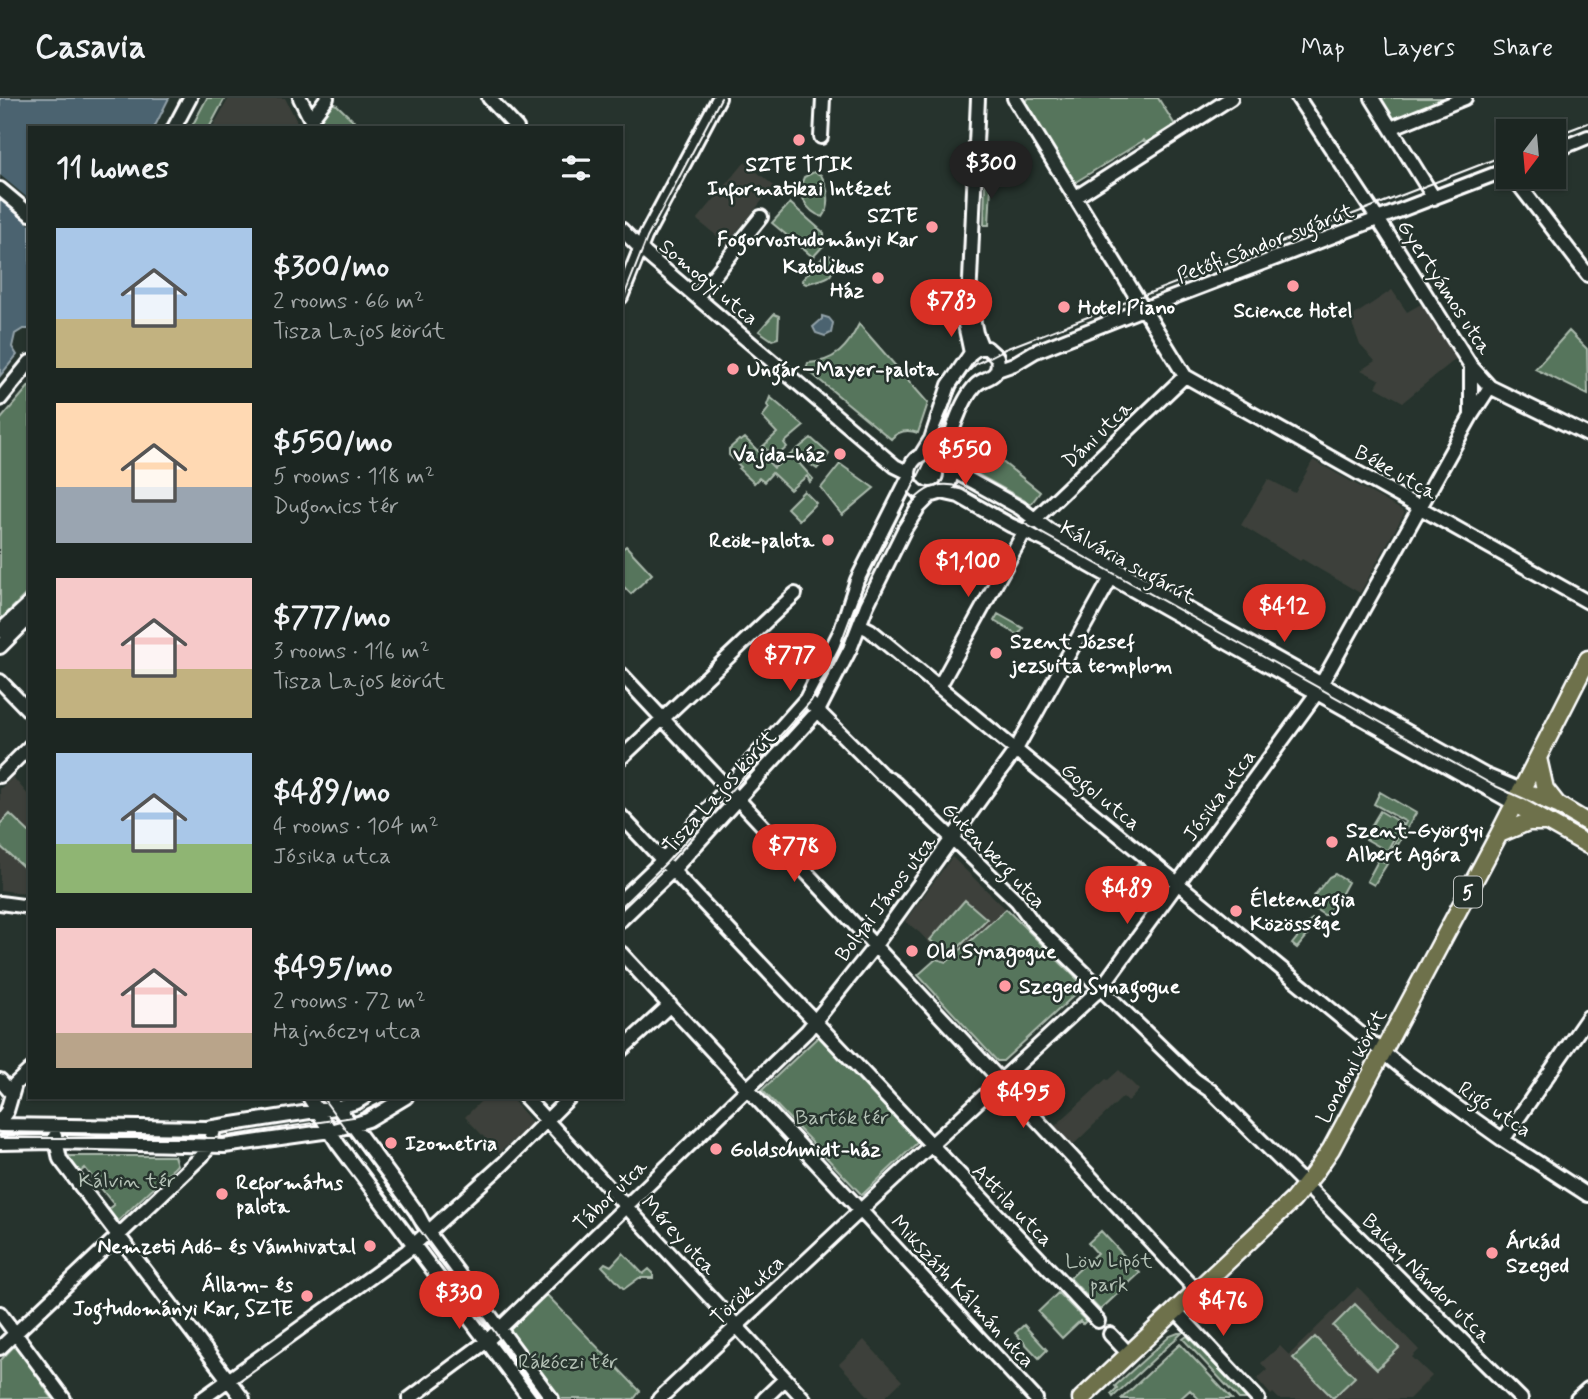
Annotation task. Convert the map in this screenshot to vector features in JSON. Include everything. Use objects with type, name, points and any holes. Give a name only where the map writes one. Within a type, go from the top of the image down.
[{"type":"main road","name":"5","points":[[1518,797],[1588,659]]},
{"type":"main road","points":[[1538,758],[1545,789],[1558,805]]},
{"type":"main road","name":"Kálvária sugárút","points":[[1518,797],[1558,805],[1588,823]]},
{"type":"main road","name":"Kálvária sugárút","points":[[1518,797],[1547,822],[1588,845]]},
{"type":"main road","name":"Londoni körút","points":[[1175,1310],[1293,1200],[1331,1149],[1518,797]]},
{"type":"main road","points":[[1499,834],[1528,822],[1547,822]]},
{"type":"main road","name":"5","points":[[1081,1399],[1175,1310]]},
{"type":"street","points":[[175,126],[190,98]]},
{"type":"street","points":[[300,98],[313,123]]},
{"type":"street","points":[[313,123],[327,98]]},
{"type":"street","points":[[489,98],[515,126]]},
{"type":"street","points":[[623,292],[640,248],[719,98]]},
{"type":"street","points":[[821,137],[823,98]]},
{"type":"street","points":[[978,98],[969,303],[964,320],[974,353],[970,372],[984,379]]},
{"type":"street","points":[[1014,98],[1185,376]]},
{"type":"street","points":[[1076,197],[1231,98]]},
{"type":"street","name":"Gyertyámos utca","points":[[1298,98],[1471,366],[1490,387],[1588,435]]},
{"type":"street","points":[[1372,98],[1434,198]]},
{"type":"street","points":[[1391,128],[1465,98]]},
{"type":"street","points":[[1566,146],[1588,137]]},
{"type":"street","name":"Petőfi Sándor sugárút","points":[[997,364],[1014,364],[1034,352],[1145,308],[1496,174]]},
{"type":"street","points":[[0,189],[28,212]]},
{"type":"street","points":[[1520,189],[1588,275]]},
{"type":"street","points":[[697,297],[761,218]]},
{"type":"street","name":"Somogyi utca","points":[[623,231],[895,466],[909,475]]},
{"type":"street","points":[[936,494],[949,482],[948,445],[966,400],[977,384],[992,376],[997,364],[991,350],[974,353],[949,385],[942,413],[931,439],[910,466],[909,475],[916,491],[936,494],[959,496],[1026,531],[939,687]]},
{"type":"street","points":[[0,399],[28,364]]},
{"type":"street","name":"Jósika utca","points":[[1471,366],[1471,416]]},
{"type":"street","name":"Dáni utca","points":[[1034,520],[1185,376]]},
{"type":"street","name":"Béke utca","points":[[1185,376],[1588,602]]},
{"type":"street","name":"Jósika utca","points":[[930,1146],[1101,988],[1178,884],[1320,688],[1471,416],[1490,387]]},
{"type":"street","points":[[880,451],[898,458],[934,454],[948,466],[1034,520]]},
{"type":"street","name":"Tisza Lajos körút","points":[[623,918],[728,787],[806,699],[841,630],[857,580],[909,475]]},
{"type":"street","name":"Tisza Lajos körút","points":[[623,899],[668,865],[739,799],[818,710],[904,530],[918,508],[936,494]]},
{"type":"street","name":"Kálvária sugárút","points":[[1320,688],[1034,520],[1026,531],[1518,797]]},
{"type":"street","name":"Bolyai János utca","points":[[815,1022],[874,947],[1015,751],[1111,578]]},
{"type":"street","points":[[623,756],[795,594]]},
{"type":"street","points":[[0,631],[28,605]]},
{"type":"street","points":[[0,647],[28,619]]},
{"type":"street","name":"Gogol utca","points":[[860,625],[1383,1052]]},
{"type":"street","points":[[623,676],[1196,1290]]},
{"type":"street","points":[[0,681],[28,710]]},
{"type":"street","name":"Gutenberg utca","points":[[806,699],[881,774],[895,782],[1017,901],[1034,923],[1306,1184]]},
{"type":"street","points":[[0,776],[28,748]]},
{"type":"street","points":[[623,818],[930,1146],[861,1209],[623,955]]},
{"type":"street","points":[[0,903],[28,907]]},
{"type":"street","points":[[623,1048],[670,1005]]},
{"type":"street","points":[[1503,1140],[1588,1017]]},
{"type":"street","points":[[747,1088],[815,1022]]},
{"type":"street","name":"Rigó utca","points":[[1383,1052],[1503,1140],[1588,1195]]},
{"type":"street","points":[[0,1125],[15,1084],[28,1072]]},
{"type":"street","points":[[0,1080],[27,1126],[55,1142]]},
{"type":"street","name":"Tábor utca","points":[[408,1399],[487,1341],[747,1088]]},
{"type":"street","points":[[311,1099],[330,1131],[530,1399]]},
{"type":"street","points":[[328,1099],[352,1125],[552,1399]]},
{"type":"street","points":[[0,1125],[215,1127],[335,1108],[362,1099]]},
{"type":"street","points":[[0,1143],[209,1146],[330,1131],[368,1119],[403,1099]]},
{"type":"street","name":"Mérey utca","points":[[527,1099],[804,1399]]},
{"type":"street","points":[[202,1399],[415,1244],[503,1164],[568,1099]]},
{"type":"street","points":[[0,1125],[15,1142]]},
{"type":"street","points":[[62,1126],[55,1135],[60,1159],[243,1399]]},
{"type":"street","points":[[0,1348],[202,1156],[209,1146],[215,1127]]},
{"type":"street","name":"Attila utca","points":[[930,1146],[1098,1321]]},
{"type":"street","name":"Bakay Nándor utca","points":[[1306,1184],[1521,1399]]},
{"type":"street","name":"Török utca","points":[[659,1399],[861,1209]]},
{"type":"street","name":"Mikszáth Kálmán utca","points":[[861,1209],[1036,1399]]},
{"type":"street","points":[[1175,1310],[1258,1399]]},
{"type":"street","points":[[0,1313],[64,1399]]},
{"type":"street","points":[[1110,1334],[1129,1354]]},
{"type":"street","points":[[764,1399],[785,1379]]},
{"type":"street","points":[[1577,1399],[1588,1388]]},
{"type":"shaded area","points":[[229,98],[285,98],[299,126],[213,126]]},
{"type":"shaded area","points":[[745,162],[774,186],[727,244],[697,220]]},
{"type":"shaded area","points":[[1392,290],[1407,312],[1421,304],[1457,358],[1403,402],[1376,387],[1380,380],[1361,370],[1375,361],[1360,345],[1350,318]]},
{"type":"shaded area","points":[[1313,460],[1405,512],[1360,593],[1241,525],[1268,479],[1295,493]]},
{"type":"shaded area","points":[[13,777],[28,795],[28,894],[0,890],[0,789]]},
{"type":"shaded area","points":[[952,857],[1006,909],[947,962],[905,921]]},
{"type":"shaded area","points":[[1119,1070],[1139,1090],[1128,1102],[1123,1097],[1073,1145],[1055,1126]]},
{"type":"shaded area","points":[[483,1099],[512,1099],[533,1123],[499,1153],[465,1117]]},
{"type":"shaded area","points":[[1358,1287],[1419,1350],[1412,1357],[1432,1376],[1409,1399],[1279,1399],[1273,1393],[1271,1395],[1257,1379],[1267,1370],[1261,1363],[1280,1346],[1289,1355]]},
{"type":"shaded area","points":[[864,1340],[902,1381],[883,1399],[871,1399],[839,1364]]},
{"type":"green space","points":[[207,98],[225,98],[210,126],[192,126]]},
{"type":"green space","points":[[1029,98],[1158,98],[1175,125],[1146,143],[1144,140],[1074,183],[1024,102]]},
{"type":"green space","points":[[1372,98],[1464,98],[1391,128]]},
{"type":"green space","points":[[330,103],[337,105],[359,126],[321,126],[318,120]]},
{"type":"green space","points":[[814,172],[821,175],[826,185],[828,202],[823,217],[807,206],[802,195],[804,177]]},
{"type":"green space","points":[[985,184],[991,185],[989,225],[984,225]]},
{"type":"green space","points":[[790,203],[824,233],[824,245],[813,257],[772,223]]},
{"type":"green space","points":[[826,254],[831,256],[833,264],[831,274],[824,279],[804,283],[802,280]]},
{"type":"green space","points":[[774,314],[779,316],[778,338],[772,340],[759,331]]},
{"type":"green space","points":[[859,324],[928,403],[918,433],[903,432],[891,439],[806,369],[808,363],[826,360],[840,352]]},
{"type":"green space","points":[[1569,331],[1587,349],[1588,395],[1535,369]]},
{"type":"green space","points":[[28,387],[28,592],[0,620],[0,420]]},
{"type":"green space","points":[[770,397],[804,426],[784,443],[787,447],[775,458],[766,449],[761,454],[774,468],[811,438],[829,454],[817,469],[801,458],[798,462],[813,479],[810,482],[807,476],[790,490],[772,473],[764,482],[759,478],[754,483],[729,455],[729,449],[739,440],[745,438],[758,451],[777,433],[762,417],[769,408],[767,405]]},
{"type":"green space","points":[[965,433],[987,433],[998,441],[990,452],[1040,492],[1031,504],[974,472],[960,447]]},
{"type":"green space","points":[[840,464],[874,488],[842,515],[821,488]]},
{"type":"green space","points":[[804,491],[816,503],[799,520],[787,508]]},
{"type":"green space","points":[[626,546],[652,574],[631,594],[623,586],[623,548]]},
{"type":"green space","points":[[998,614],[1023,628],[1018,635],[994,621]]},
{"type":"green space","points":[[1380,792],[1416,813],[1392,855],[1389,853],[1406,822],[1374,804]]},
{"type":"green space","points":[[1380,811],[1402,824],[1387,851],[1364,838]]},
{"type":"green space","points":[[10,814],[28,831],[28,871],[0,846],[0,824]]},
{"type":"green space","points":[[1379,859],[1387,864],[1374,885],[1367,881]]},
{"type":"green space","points":[[1138,863],[1167,887],[1145,914],[1115,890]]},
{"type":"green space","points":[[1335,874],[1348,882],[1330,915],[1324,915],[1315,909],[1314,896],[1329,877]]},
{"type":"green space","points":[[965,900],[987,919],[949,957],[930,940]]},
{"type":"green space","points":[[1006,909],[1081,983],[1081,989],[1003,1061],[997,1061],[918,975],[936,959],[947,962]]},
{"type":"green space","points":[[1312,919],[1318,923],[1297,948],[1292,944]]},
{"type":"green space","name":"Bartók tér","points":[[819,1036],[919,1141],[862,1195],[762,1090]]},
{"type":"green space","name":"Kálvin tér","points":[[66,1156],[174,1156],[177,1165],[117,1222],[108,1210],[114,1205],[85,1168],[79,1173]]},
{"type":"green space","name":"Löw Lipót park","points":[[1101,1231],[1140,1273],[1100,1310],[1070,1278],[1097,1253],[1088,1243]]},
{"type":"green space","points":[[623,1253],[643,1274],[649,1269],[653,1278],[639,1278],[624,1289],[602,1266],[605,1263],[611,1266]]},
{"type":"green space","points":[[1058,1293],[1086,1321],[1083,1324],[1080,1321],[1062,1338],[1038,1312]]},
{"type":"green space","name":"Rákóczi tér","points":[[543,1296],[548,1296],[640,1391],[634,1399],[557,1399],[507,1331]]},
{"type":"green space","points":[[1355,1304],[1399,1348],[1377,1369],[1333,1326]]},
{"type":"green space","points":[[1024,1325],[1047,1350],[1039,1358],[1015,1333]]},
{"type":"green space","points":[[1182,1333],[1113,1397],[1111,1394],[1117,1388],[1115,1386],[1170,1336]]},
{"type":"green space","points":[[1187,1336],[1252,1399],[1239,1399],[1183,1339]]},
{"type":"green space","points":[[1315,1337],[1355,1377],[1333,1398],[1293,1358]]},
{"type":"green space","points":[[16,1344],[53,1399],[0,1399],[0,1361]]},
{"type":"green space","points":[[1180,1344],[1232,1399],[1199,1399],[1190,1390],[1180,1399],[1121,1399]]},
{"type":"water","points":[[0,98],[169,98],[155,126],[28,126],[28,329],[15,334],[12,347],[17,355],[0,376]]},
{"type":"water","points":[[822,316],[833,323],[831,333],[825,336],[816,333],[813,327]]},
{"type":"pier","points":[[0,175],[28,198],[28,223],[0,199]]},
{"type":"tram line","points":[[623,299],[647,238],[721,98]]},
{"type":"tram line","points":[[1566,131],[1588,123]]},
{"type":"tram line","points":[[623,905],[666,863],[811,701],[839,648],[857,600],[928,456],[957,388],[976,364],[1005,349],[1496,159]]},
{"type":"tram line","points":[[909,506],[919,495],[937,485],[959,487],[1493,785],[1531,802],[1588,834]]},
{"type":"tram line","points":[[323,1099],[544,1399]]},
{"type":"tram line","points":[[0,1138],[215,1138],[353,1117],[388,1099]]},
{"type":"place","name":"SZTE TTIK Informatikai Intézet","points":[[799,140]]},
{"type":"place","name":"SZTE Fogorvostudományi Kar","points":[[932,227]]},
{"type":"place","name":"Katolikus Ház","points":[[878,278]]},
{"type":"place","name":"Science Hotel","points":[[1293,286]]},
{"type":"place","name":"Hotel Piano","points":[[1064,307]]},
{"type":"place","name":"Ungár–Mayer-palota","points":[[733,369]]},
{"type":"place","name":"Vajda-ház","points":[[840,454]]},
{"type":"place","name":"Reök-palota","points":[[828,540]]},
{"type":"place","name":"Szent József jezsuita templom","points":[[996,653]]},
{"type":"place","name":"Szent-Györgyi Albert Agóra","points":[[1332,842]]},
{"type":"place","name":"Életenergia Közössége","points":[[1236,911]]},
{"type":"place","name":"Old Synagogue","points":[[912,951]]},
{"type":"place","name":"Szeged Synagogue","points":[[1005,986]]},
{"type":"place","name":"Izometria","points":[[391,1143]]},
{"type":"place","name":"Goldschmidt-ház","points":[[716,1149]]},
{"type":"place","name":"Református palota","points":[[222,1194]]},
{"type":"place","name":"Nemzeti Adó- és Vámhivatal","points":[[370,1246]]},
{"type":"place","name":"Árkád Szeged","points":[[1492,1253]]},
{"type":"place","name":"Állam- és Jogtudományi Kar, SZTE","points":[[307,1296]]}]
